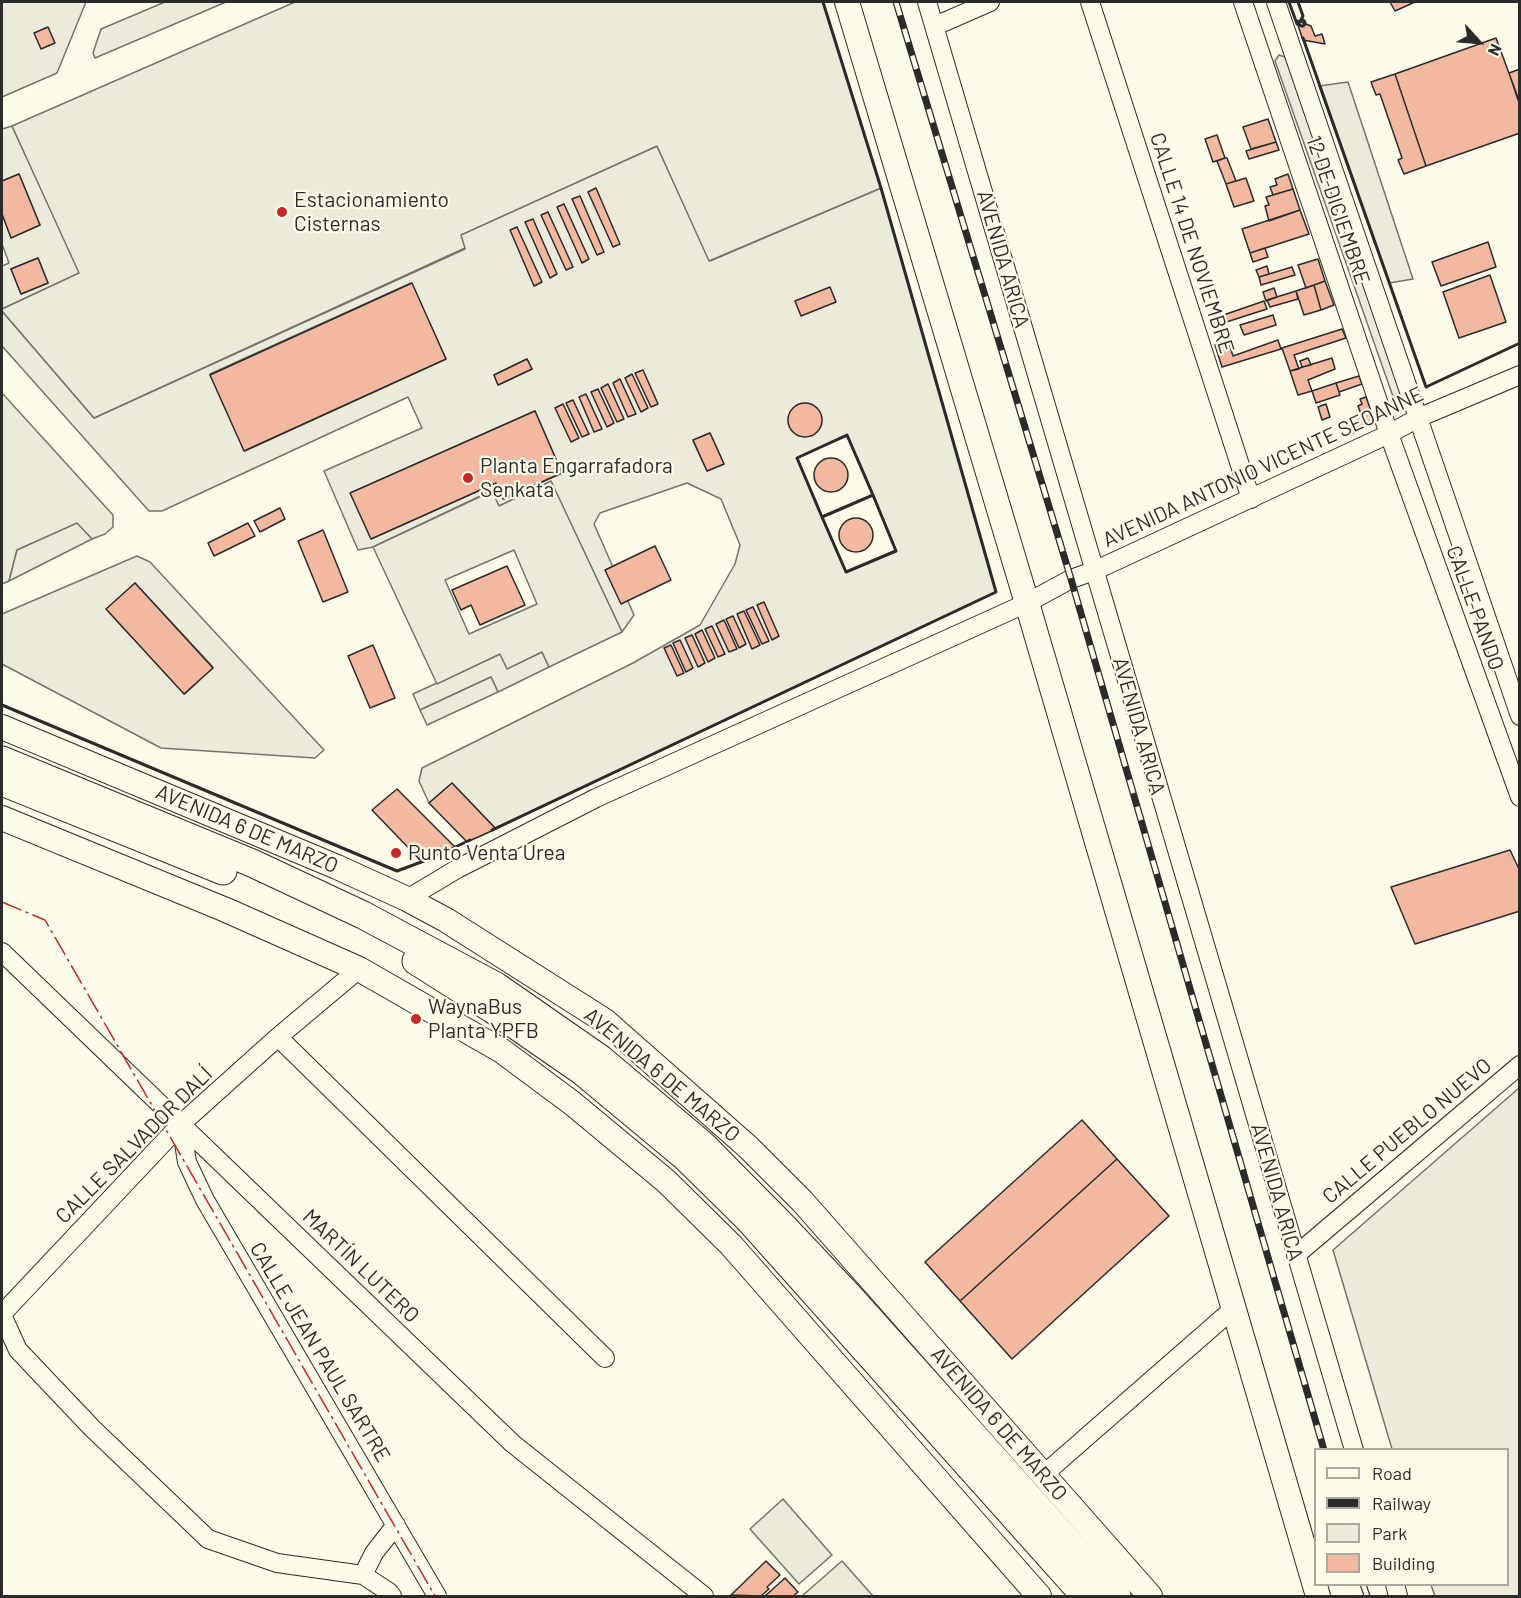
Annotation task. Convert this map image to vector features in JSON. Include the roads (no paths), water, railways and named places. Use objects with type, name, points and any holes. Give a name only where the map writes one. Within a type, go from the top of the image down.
[{"type":"highway","name":"AVENIDA 6 DE MARZO","points":[[2,760],[252,863],[363,915],[496,986],[601,1059],[702,1144],[782,1225],[851,1298],[1117,1596]]},
{"type":"highway","points":[[2,782],[246,880],[376,940],[419,962],[584,1072],[684,1156],[750,1221],[1085,1596]]},
{"type":"main road","points":[[847,2],[1027,603],[1314,1582]]},
{"type":"main road","name":"AVENIDA 6 DE MARZO","points":[[2,727],[267,837],[406,899],[495,951],[605,1021],[748,1147],[802,1201],[1150,1596]]},
{"type":"main road","points":[[2,818],[226,910],[359,969],[417,1000],[502,1051],[572,1103],[666,1181],[731,1245],[1039,1596]]},
{"type":"street","name":"AVENIDA ARICA","points":[[927,2],[1354,1448]]},
{"type":"street","points":[[935,26],[990,2]]},
{"type":"street","name":"CALLE 14 DE NOVIEMBRE","points":[[1090,2],[1251,499]]},
{"type":"street","name":"12 DE DICIEMBRE","points":[[1243,2],[1389,434]]},
{"type":"street","name":"12 DE DICIEMBRE","points":[[1276,2],[1418,418]]},
{"type":"street","points":[[1255,34],[1284,24]]},
{"type":"street","name":"AVENIDA ANTONIO VICENTE SEOANNE","points":[[406,899],[457,869],[596,798],[1027,603],[1071,579],[1094,571],[1251,499],[1418,418],[1520,375]]},
{"type":"street","name":"CALLE PANDO","points":[[1418,418],[1520,716]]},
{"type":"street","name":"CALLE PANDO","points":[[1389,434],[1520,797]]},
{"type":"street","name":"MARTÍN LUTERO","points":[[2,952],[512,1443],[704,1596]]},
{"type":"street","name":"CALLE SALVADOR DALÍ","points":[[2,1315],[181,1124],[278,1037],[359,969]]},
{"type":"street","points":[[278,1037],[605,1358]]},
{"type":"street","name":"CALLE PUEBLO NUEVO","points":[[1296,1255],[1520,1065]]},
{"type":"street","name":"CALLE JEAN PAUL SARTRE","points":[[181,1124],[187,1162],[205,1200],[437,1596]]},
{"type":"street","points":[[1043,1475],[1233,1309]]},
{"type":"street","points":[[2,1315],[18,1350],[92,1428],[208,1539],[277,1563],[363,1575],[392,1596]]},
{"type":"street","points":[[363,1575],[374,1553],[396,1525]]},
{"type":"railway","points":[[896,2],[1071,579],[1323,1448]]},
{"type":"railway","points":[[1364,1586],[1367,1596]]},
{"type":"place","name":"Estacionamiento Cisternas","points":[[282,212]]},
{"type":"place","name":"Planta Engarrafadora Senkata","points":[[468,478]]},
{"type":"place","name":"Punto Venta Urea","points":[[396,853]]},
{"type":"place","name":"WaynaBus Planta YPFB","points":[[416,1019]]}]
